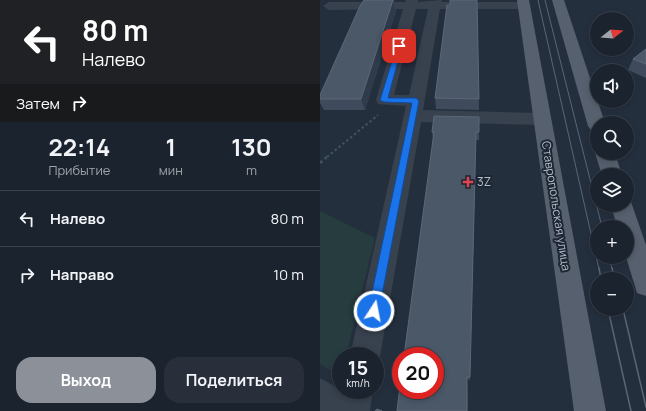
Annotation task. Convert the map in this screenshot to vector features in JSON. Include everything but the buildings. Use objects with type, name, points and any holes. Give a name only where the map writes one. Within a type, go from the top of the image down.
[{"type":"main road","points":[[558,0],[594,116]]},
{"type":"main road","name":"Ставропольская улица","points":[[523,2],[590,411]]},
{"type":"main road","points":[[624,212],[646,284]]},
{"type":"lane","points":[[327,7],[411,3],[523,2]]},
{"type":"lane","points":[[411,3],[384,100],[414,108],[541,119]]},
{"type":"lane","points":[[367,347],[435,3]]},
{"type":"lane","points":[[320,394],[347,411]]},
{"type":"lane","points":[[354,411],[356,399]]},
{"type":"path","points":[[320,163],[380,114],[384,100]]},
{"type":"green space","points":[[320,211],[375,238],[348,347],[332,347],[332,371],[320,364]]},
{"type":"tram line","points":[[538,0],[599,269]]},
{"type":"tram line","points":[[545,0],[600,220]]},
{"type":"tram line","points":[[611,264],[612,269]]},
{"type":"tram line","points":[[599,268],[600,272]]},
{"type":"tram line","points":[[612,268],[613,272]]},
{"type":"tram line","points":[[610,316],[631,411]]},
{"type":"tram line","points":[[625,316],[646,407]]},
{"type":"place","name":"3Z","points":[[468,182]]},
{"type":"route","points":[[374,311],[416,101],[384,100],[399,46]]}]
